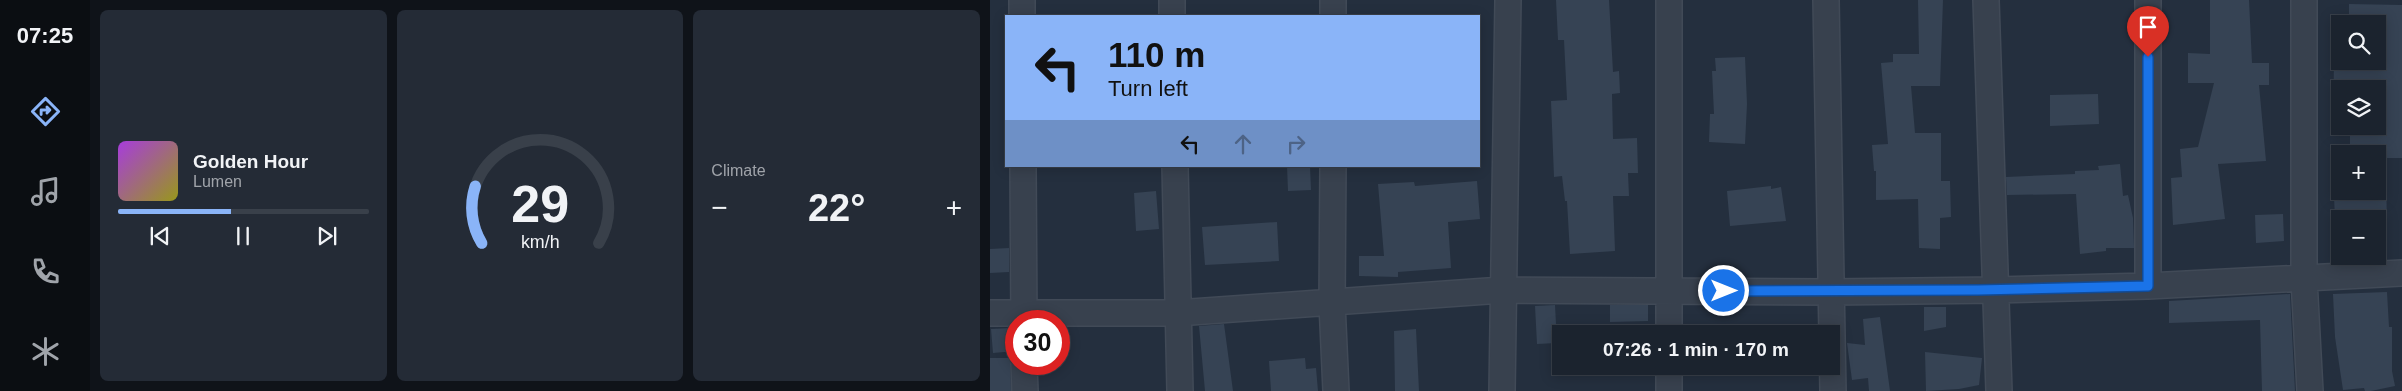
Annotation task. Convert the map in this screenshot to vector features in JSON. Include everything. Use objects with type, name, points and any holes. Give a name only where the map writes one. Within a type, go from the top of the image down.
[{"type":"street","points":[[1022,0],[1022,15]]},
{"type":"street","points":[[1172,0],[1172,15]]},
{"type":"street","points":[[1333,0],[1333,15]]},
{"type":"street","points":[[1502,391],[1502,290],[1508,0]]},
{"type":"street","points":[[1669,0],[1669,325]]},
{"type":"street","points":[[1826,0],[1833,391]]},
{"type":"street","points":[[1986,0],[2000,391]]},
{"type":"street","points":[[2148,0],[2148,286]]},
{"type":"street","points":[[2304,0],[2304,279],[2310,391]]},
{"type":"street","points":[[1023,167],[1024,310]]},
{"type":"street","points":[[1174,167],[1180,391]]},
{"type":"street","points":[[1332,167],[1332,303],[1336,391]]},
{"type":"street","points":[[1070,315],[1177,313],[1502,290],[1832,292],[1996,290],[2148,286],[2402,273]]},
{"type":"street","points":[[990,313],[1005,314]]},
{"type":"street","points":[[1024,375],[1025,391]]},
{"type":"street","points":[[1669,375],[1669,391]]},
{"type":"building","points":[[1556,0],[1609,0],[1613,72],[1619,71],[1620,93],[1612,94],[1613,139],[1637,138],[1638,173],[1628,173],[1629,196],[1613,196],[1615,251],[1570,254],[1567,201],[1565,201],[1562,176],[1554,177],[1551,101],[1567,100],[1564,40],[1558,40]]},
{"type":"building","points":[[1918,0],[1943,0],[1940,86],[1911,86],[1915,133],[1941,133],[1941,181],[1950,181],[1951,217],[1940,218],[1940,249],[1919,248],[1918,199],[1876,200],[1876,171],[1874,171],[1872,145],[1888,144],[1881,63],[1893,62],[1893,54],[1919,54]]},
{"type":"building","points":[[2210,0],[2249,0],[2252,63],[2269,63],[2269,85],[2259,85],[2266,161],[2218,164],[2225,219],[2173,225],[2171,178],[2182,177],[2180,149],[2198,147],[2214,83],[2188,83],[2188,53],[2210,54]]},
{"type":"building","points":[[2349,4],[2402,5],[2402,158],[2386,158],[2386,145],[2350,145],[2350,136],[2333,136],[2386,135],[2386,80],[2334,80],[2334,70],[2386,70],[2386,15],[2349,15]]},
{"type":"building","points":[[1745,57],[1747,104],[1745,144],[1709,142],[1710,114],[1714,114],[1712,71],[1716,71],[1715,58]]},
{"type":"building","points":[[2098,94],[2099,124],[2050,126],[2050,95]]},
{"type":"building","points":[[2386,158],[2387,236],[2386,210],[2335,210],[2334,200],[2386,200]]},
{"type":"building","points":[[2120,164],[2123,196],[2128,195],[2133,218],[2134,248],[2106,248],[2106,251],[2080,254],[2076,194],[2007,195],[2006,177],[2075,174],[2075,171],[2099,170],[2098,166]]},
{"type":"building","points":[[1287,167],[1310,167],[1311,190],[1288,191]]},
{"type":"building","points":[[1477,181],[1480,219],[1448,222],[1451,268],[1398,272],[1398,277],[1359,276],[1359,256],[1384,256],[1378,184],[1414,182],[1415,186]]},
{"type":"building","points":[[1771,186],[1771,189],[1781,187],[1786,221],[1730,226],[1727,191]]},
{"type":"building","points":[[1156,191],[1159,229],[1136,231],[1134,193]]},
{"type":"building","points":[[2283,214],[2284,241],[2256,243],[2255,215]]},
{"type":"building","points":[[1277,222],[1279,261],[1205,265],[1202,227]]},
{"type":"building","points":[[1009,248],[1009,272],[990,273],[990,249]]},
{"type":"building","points":[[2387,292],[2389,327],[2392,327],[2392,371],[2395,386],[2371,391],[2365,391],[2364,388],[2343,390],[2335,337],[2333,294]]},
{"type":"building","points":[[2290,294],[2295,391],[2262,391],[2260,320],[2169,323],[2169,301]]},
{"type":"building","points":[[1555,305],[1556,325],[1552,325],[1552,343],[1537,344],[1535,306]]},
{"type":"building","points":[[1610,305],[1648,305],[1648,321],[1610,322]]},
{"type":"building","points":[[1924,307],[1946,307],[1946,327],[1924,331]]},
{"type":"building","points":[[1880,317],[1890,391],[1869,391],[1868,378],[1852,380],[1847,343],[1865,345],[1863,319]]},
{"type":"building","points":[[1224,324],[1233,391],[1205,391],[1199,326]]},
{"type":"building","points":[[1005,328],[1005,352],[993,353],[991,329]]},
{"type":"building","points":[[1416,329],[1419,391],[1395,391],[1394,331]]},
{"type":"building","points":[[1925,352],[1982,358],[1979,385],[1959,389],[1926,391]]},
{"type":"building","points":[[990,358],[1005,358],[1005,375],[1011,375],[1011,391],[990,391]]},
{"type":"building","points":[[1305,358],[1306,369],[1316,368],[1318,391],[1271,391],[1269,361]]},
{"type":"route","points":[[1724,291],[1832,292],[2148,286],[2148,57]]}]
